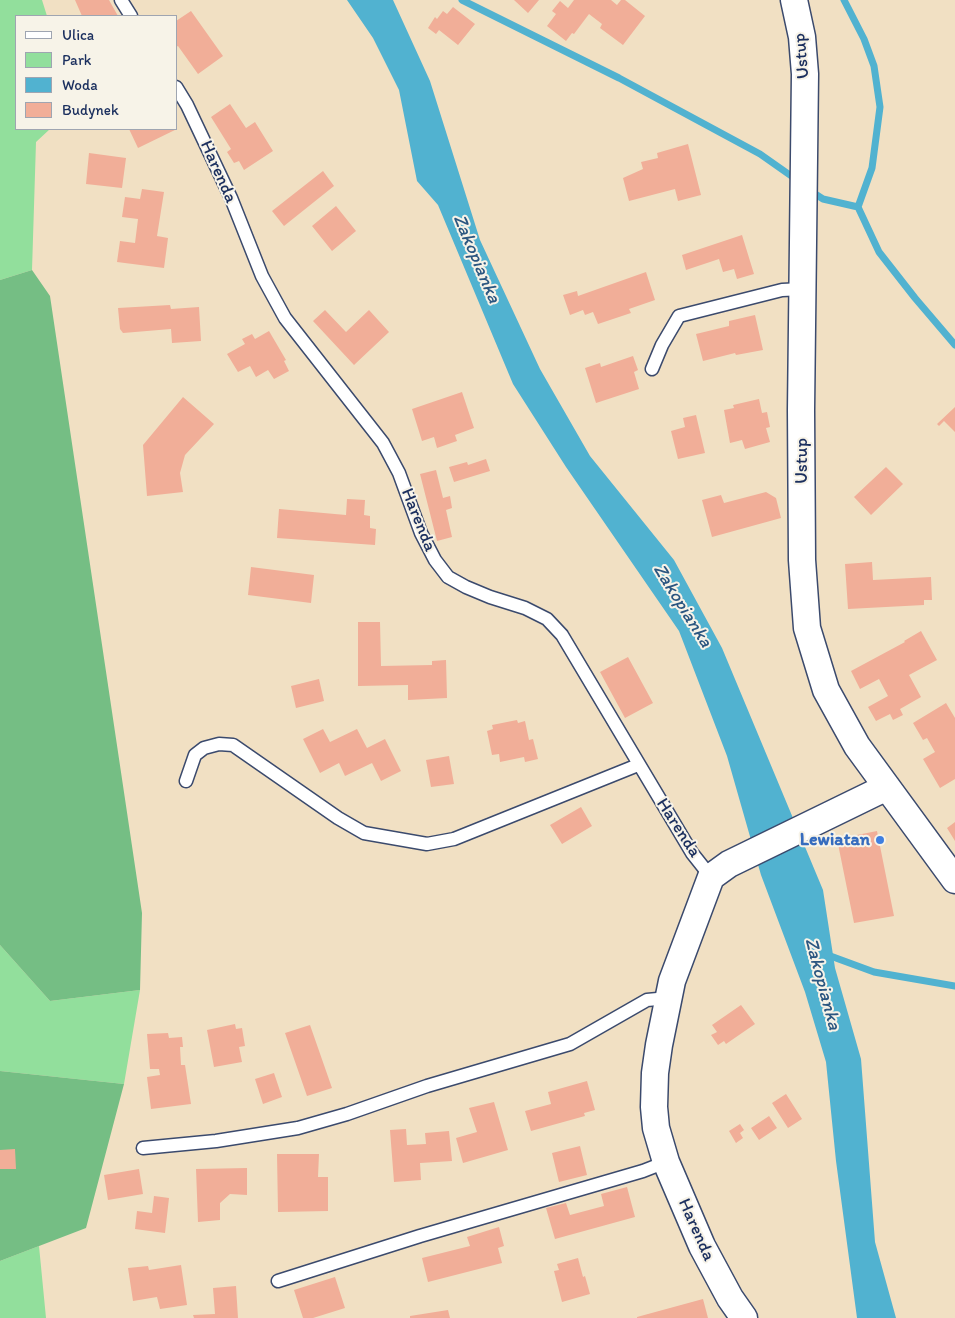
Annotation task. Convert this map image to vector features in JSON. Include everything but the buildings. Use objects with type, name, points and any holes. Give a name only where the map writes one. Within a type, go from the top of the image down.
[{"type":"street","name":"Ustup","points":[[794,0],[802,37],[805,74],[802,560],[807,628],[826,690],[858,746],[955,880]]},
{"type":"street","points":[[720,870],[887,787]]},
{"type":"street","name":"Harenda","points":[[720,870],[679,960],[668,998],[658,1045],[653,1096],[656,1128],[666,1162],[708,1258],[744,1318]]},
{"type":"lane","points":[[121,0],[130,15]]},
{"type":"lane","name":"Harenda","points":[[178,90],[187,105],[231,198],[262,276],[285,318],[384,444],[399,473],[422,533],[435,560],[448,576],[466,587],[525,608],[547,619],[562,635],[692,853],[720,870]]},
{"type":"lane","points":[[652,369],[662,344],[678,316],[782,290],[803,289]]},
{"type":"lane","points":[[186,781],[195,755],[204,748],[219,744],[233,745],[338,818],[364,833],[427,844],[454,839],[638,765]]},
{"type":"lane","points":[[143,1148],[216,1141],[298,1128],[347,1114],[427,1086],[570,1044],[647,1000],[668,998]]},
{"type":"lane","points":[[278,1281],[420,1236],[643,1171],[666,1162]]},
{"type":"green space","points":[[0,0],[42,0],[47,15],[15,15],[15,130],[49,130],[36,142],[32,270],[0,280]]},
{"type":"green space","points":[[32,270],[50,296],[142,913],[140,990],[50,1001],[0,945],[0,280]]},
{"type":"green space","points":[[0,945],[50,1001],[140,990],[124,1084],[0,1071]]},
{"type":"green space","points":[[0,1071],[124,1084],[86,1228],[0,1261]]},
{"type":"green space","points":[[39,1246],[46,1318],[0,1318],[0,1261]]},
{"type":"water","name":"Zakopianka","points":[[347,0],[393,0],[430,81],[480,240],[540,369],[590,456],[674,560],[722,648],[823,890],[835,968],[861,1059],[875,1242],[896,1318],[857,1318],[836,1161],[826,1062],[805,992],[761,875],[727,756],[679,631],[566,467],[513,384],[438,205],[417,181],[399,90],[373,38]]},
{"type":"waterway","points":[[462,0],[619,78],[760,154],[797,180]]},
{"type":"waterway","points":[[844,0],[864,39],[874,66],[880,107],[872,168],[858,207]]},
{"type":"waterway","points":[[809,190],[823,199],[858,207],[879,252],[955,345]]},
{"type":"waterway","name":"Zakopianka","points":[[825,954],[874,972],[955,986]]},
{"type":"place","name":"Lewiatan","points":[[880,840]]}]
